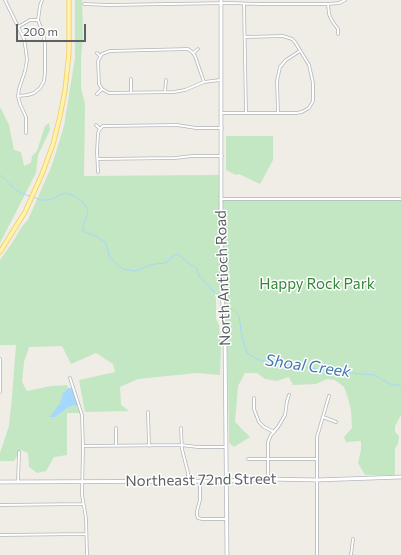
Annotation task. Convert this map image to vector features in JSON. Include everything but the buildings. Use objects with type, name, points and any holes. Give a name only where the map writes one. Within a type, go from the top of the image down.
[{"type":"main road","points":[[0,252],[25,212],[42,174],[53,144],[65,90],[69,53],[68,0]]},
{"type":"street","points":[[4,0],[24,39],[27,60],[18,96],[26,117],[26,132]]},
{"type":"street","points":[[18,96],[34,93],[40,88],[44,81],[45,44],[38,20],[42,0]]},
{"type":"street","points":[[84,4],[106,5],[221,2],[244,4],[328,4],[339,3],[345,0]]},
{"type":"street","name":"North Antioch Road","points":[[221,2],[221,199],[222,291],[225,340],[227,555]]},
{"type":"street","points":[[244,4],[246,113]]},
{"type":"street","points":[[328,4],[329,14],[338,29],[338,34]]},
{"type":"street","points":[[18,27],[30,20],[38,20]]},
{"type":"street","points":[[222,113],[296,113],[309,108],[313,101],[313,84],[309,66],[295,42],[283,36],[245,37]]},
{"type":"street","points":[[204,82],[195,56],[191,51],[185,49],[110,51],[105,52],[100,56],[98,61],[98,82],[102,89],[110,93],[179,91],[204,82],[222,80]]},
{"type":"street","points":[[193,53],[198,49]]},
{"type":"street","points":[[278,113],[278,81],[280,67],[291,56],[300,51]]},
{"type":"street","points":[[97,53],[100,56]]},
{"type":"street","points":[[131,79],[131,92]]},
{"type":"street","points":[[165,92],[166,80]]},
{"type":"street","points":[[97,94],[102,89]]},
{"type":"street","points":[[96,125],[100,128]]},
{"type":"street","points":[[100,128],[103,126],[177,125],[196,128],[222,128]]},
{"type":"street","points":[[98,172],[98,133],[100,128]]},
{"type":"street","points":[[98,159],[222,156]]},
{"type":"street","points":[[221,199],[401,199]]},
{"type":"street","points":[[0,359],[0,392]]},
{"type":"street","points":[[70,378],[81,408],[82,415],[82,495],[86,518],[87,555]]},
{"type":"street","points":[[268,479],[268,442],[285,415],[289,395]]},
{"type":"street","points":[[317,555],[317,437],[329,396]]},
{"type":"street","points":[[254,398],[254,410],[259,422],[264,427],[274,432]]},
{"type":"street","points":[[148,412],[148,446]]},
{"type":"street","points":[[252,416],[256,415]]},
{"type":"street","points":[[323,417],[336,422]]},
{"type":"street","points":[[116,428],[116,446]]},
{"type":"street","points":[[181,428],[181,445],[188,473],[188,481]]},
{"type":"street","points":[[83,446],[181,445],[198,448],[226,447]]},
{"type":"street","points":[[18,482],[19,452]]},
{"type":"street","points":[[248,459],[316,459]]},
{"type":"street","name":"Northeast 72nd Street","points":[[0,482],[200,481],[268,479],[317,480],[401,477]]},
{"type":"street","points":[[200,481],[200,500],[196,515],[198,518],[202,520],[227,520]]},
{"type":"street","points":[[0,505],[84,504]]},
{"type":"street","points":[[0,535],[86,534]]},
{"type":"street","points":[[350,555],[353,539]]},
{"type":"green space","name":"Happy Rock Park","points":[[75,0],[82,0],[83,36],[81,88],[85,104],[84,176],[219,175],[219,200],[401,199],[401,415],[395,426],[395,432],[399,436],[398,444],[395,448],[395,475],[365,475],[358,463],[361,450],[361,441],[346,442],[344,437],[352,428],[351,410],[344,387],[335,380],[327,379],[316,384],[293,385],[289,377],[277,381],[265,379],[257,373],[245,373],[238,386],[235,422],[250,437],[234,447],[229,443],[225,303],[215,292],[216,319],[219,325],[221,348],[220,375],[196,373],[138,379],[120,387],[121,405],[129,411],[85,412],[79,380],[115,372],[113,364],[96,353],[71,364],[62,346],[29,347],[24,362],[22,382],[27,391],[51,386],[67,385],[80,413],[67,413],[67,455],[54,457],[46,471],[37,473],[29,467],[28,453],[21,450],[14,461],[0,461],[0,453],[9,426],[16,345],[0,345],[0,260],[23,225],[28,220],[52,165],[64,126],[75,58]]},
{"type":"green space","points":[[0,107],[9,125],[14,150],[21,152],[24,166],[31,163],[32,156],[37,151],[45,126],[49,123],[50,130],[38,155],[36,173],[0,243]]},
{"type":"green space","points":[[226,136],[273,136],[273,160],[260,184],[239,174],[236,175],[226,170]]},
{"type":"water","points":[[69,388],[72,388],[78,405],[67,408],[55,417],[49,417],[60,404],[63,393]]},
{"type":"waterway","name":"Shoal Creek","points":[[0,175],[16,190],[30,196]]},
{"type":"waterway","name":"Shoal Creek","points":[[33,197],[41,200],[49,200],[65,193],[82,201],[87,208],[88,213],[83,226],[83,231],[96,236],[106,243],[110,258],[123,269],[135,271],[154,264],[166,263],[177,254],[197,269],[199,276],[221,298]]},
{"type":"waterway","name":"Shoal Creek","points":[[224,301],[239,316],[242,337],[247,353],[259,360],[330,371],[374,375],[392,385],[401,385]]}]
